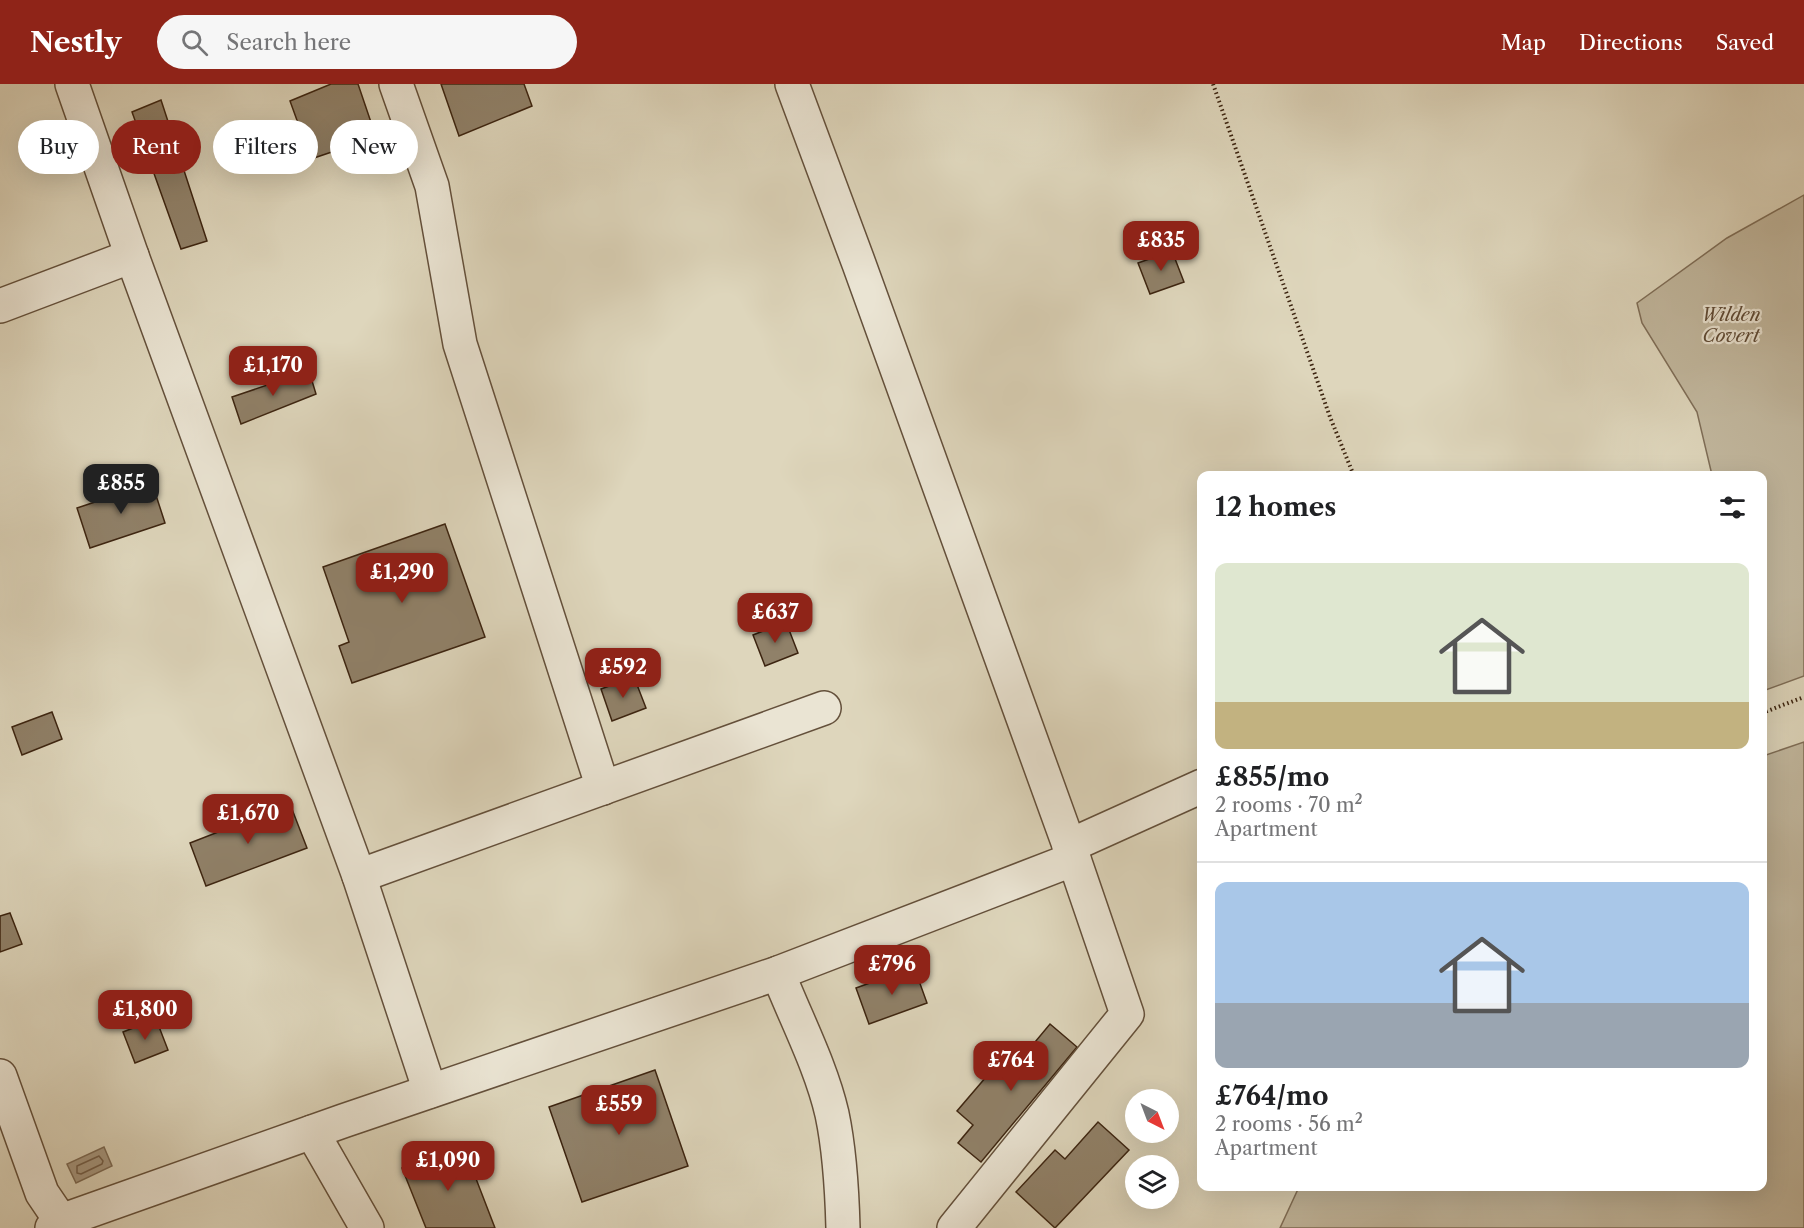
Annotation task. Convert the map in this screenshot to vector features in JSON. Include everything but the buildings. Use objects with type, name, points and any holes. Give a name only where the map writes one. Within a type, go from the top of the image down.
[{"type":"lane","points":[[72,84],[358,876],[430,1091]]},
{"type":"lane","points":[[396,84],[432,186],[460,344],[603,788]]},
{"type":"lane","points":[[792,84],[1072,852],[1127,1014],[954,1228]]},
{"type":"lane","points":[[0,306],[132,255]]},
{"type":"lane","points":[[358,876],[824,708]]},
{"type":"lane","points":[[0,1076],[42,1193],[56,1225],[312,1132],[777,973],[1072,852],[1197,789]]},
{"type":"lane","points":[[777,973],[818,1072],[832,1113],[841,1168],[843,1228]]},
{"type":"lane","points":[[312,1132],[367,1228]]},
{"type":"path","points":[[1213,84],[1330,417],[1352,471]]},
{"type":"path","points":[[1767,711],[1804,697]]},
{"type":"green space","name":"Wilden Covert","points":[[1804,195],[1804,676],[1767,690],[1767,471],[1711,471],[1697,412],[1642,323],[1637,303],[1727,238]]},
{"type":"green space","points":[[1804,742],[1804,1228],[1280,1228],[1297,1191],[1767,1191],[1767,755]]},
{"type":"water","points":[[104,1147],[112,1166],[76,1183],[67,1164]]}]
